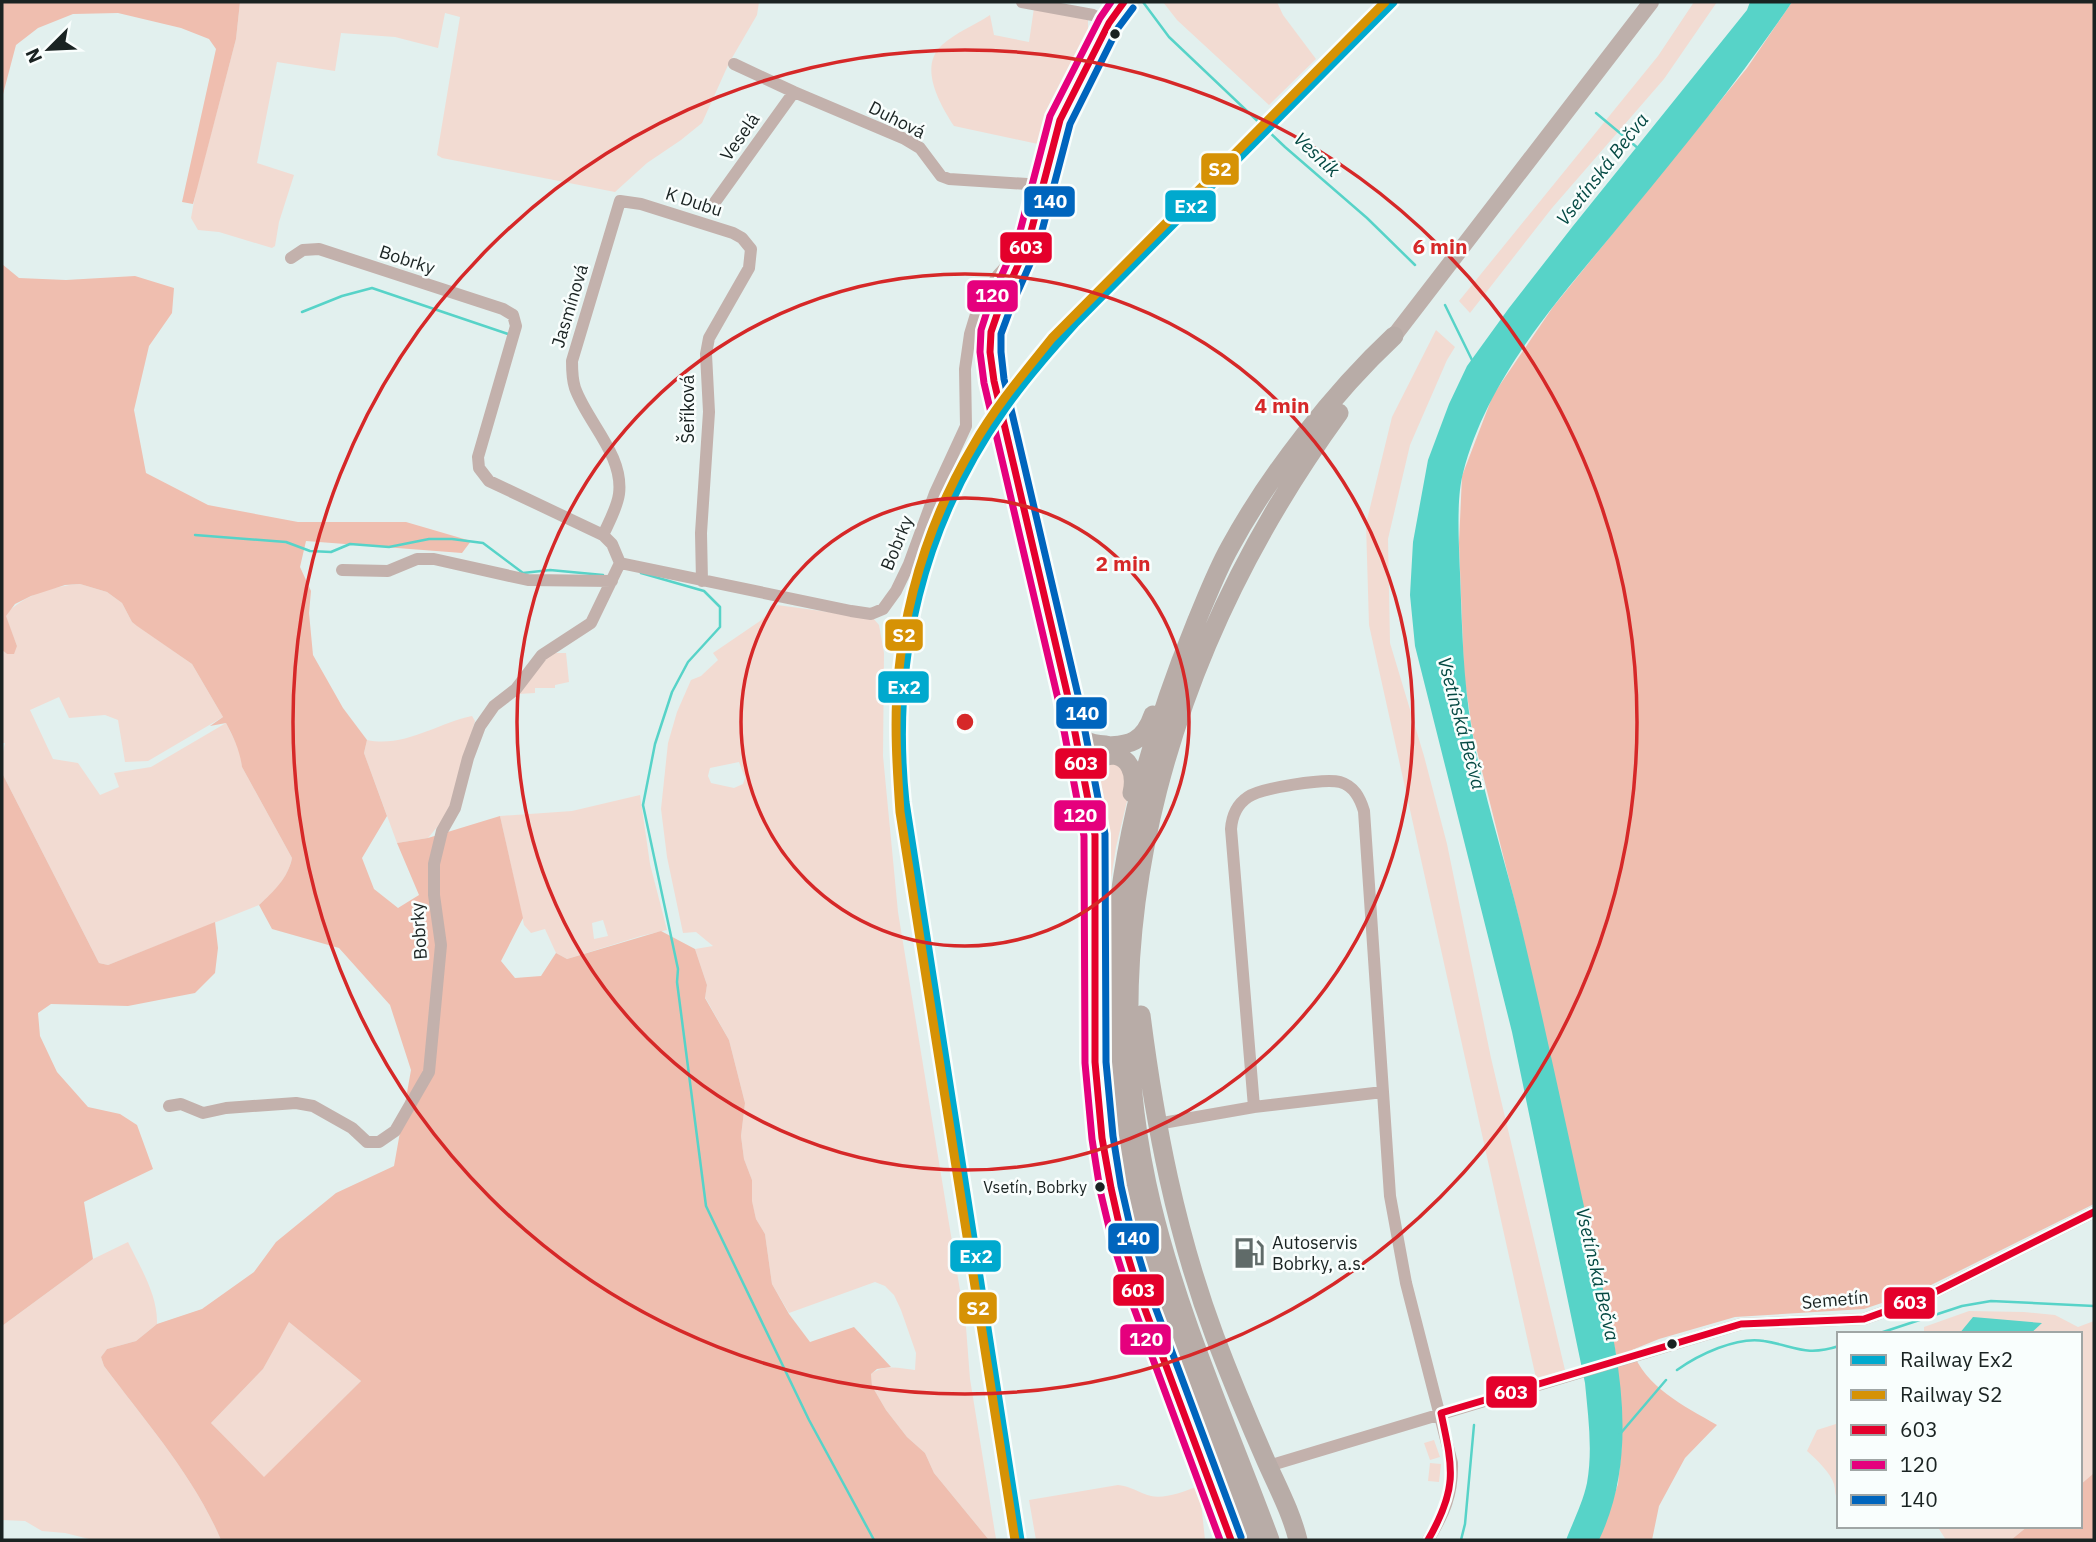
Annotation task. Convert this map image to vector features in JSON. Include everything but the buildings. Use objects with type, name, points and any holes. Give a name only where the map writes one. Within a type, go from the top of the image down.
[{"type":"highway","points":[[1090,760],[1129,744],[1146,731],[1178,649],[1231,545],[1308,432],[1359,371],[1394,336]]},
{"type":"highway","points":[[1270,1540],[1184,1314],[1168,1265],[1147,1181],[1134,1092],[1129,996],[1131,941],[1145,843],[1171,742],[1195,671],[1228,596],[1274,510],[1301,467],[1394,336]]},
{"type":"highway","points":[[1211,586],[1183,655],[1143,777],[1122,884],[1115,940],[1114,1010],[1119,1104],[1132,1184],[1153,1269],[1254,1540]]},
{"type":"highway","points":[[1073,718],[1080,736],[1087,743],[1090,760]]},
{"type":"highway","points":[[1090,760],[1117,756],[1128,762],[1134,774],[1123,833],[1122,884]]},
{"type":"highway","points":[[1145,843],[1137,979],[1157,1124],[1186,1252],[1200,1296],[1241,1402],[1282,1493],[1298,1540]]},
{"type":"main road","points":[[1394,336],[1651,2]]},
{"type":"main road","points":[[1090,760],[1097,873],[1094,1036],[1096,1087],[1113,1200],[1140,1297],[1208,1472],[1231,1540]]},
{"type":"street","points":[[1022,2],[1093,15],[1110,23]]},
{"type":"street","name":"Bobrky","points":[[1090,760],[1073,718],[994,382],[990,352],[991,332],[1001,303],[1028,243],[1060,120],[1110,23],[1124,2]]},
{"type":"street","name":"Duhová","points":[[734,64],[913,144],[920,148],[941,176],[949,179],[1043,185]]},
{"type":"street","name":"Veselá","points":[[715,202],[794,92]]},
{"type":"street","name":"K Dubu","points":[[620,201],[641,204],[733,233],[742,238],[751,249]]},
{"type":"street","name":"Jasmínová","points":[[603,535],[616,506],[619,478],[607,447],[580,402],[574,385],[572,361],[620,201]]},
{"type":"street","name":"Bobrky","points":[[169,1106],[181,1104],[203,1113],[226,1108],[296,1103],[313,1106],[352,1128],[367,1142],[379,1142],[395,1131],[429,1072],[441,945],[434,895],[434,864],[442,831],[455,808],[476,736],[494,706],[516,689],[542,655],[591,623],[621,564],[851,611],[871,614],[883,609],[896,591],[909,564],[935,493],[966,426],[965,369],[977,310],[998,275],[1028,243]]},
{"type":"street","name":"Bobrky","points":[[291,258],[303,250],[319,249],[503,309],[513,315],[516,326],[478,457],[479,468],[489,481],[603,535]]},
{"type":"street","name":"Šeříková","points":[[702,581],[701,533],[709,412],[706,354],[709,338],[748,268],[751,249]]},
{"type":"street","points":[[603,535],[612,544],[621,564]]},
{"type":"street","points":[[342,570],[388,570],[416,559],[434,559],[528,580],[612,581]]},
{"type":"street","points":[[1254,1107],[1232,818],[1237,807],[1247,797],[1258,792],[1328,781],[1340,782],[1352,789],[1360,799],[1364,811],[1390,1196],[1406,1283],[1452,1463],[1452,1488],[1443,1515],[1427,1540]]},
{"type":"street","points":[[1157,1124],[1254,1107],[1383,1092]]},
{"type":"street","name":"Semetín","points":[[1268,1466],[1741,1324],[1864,1319],[1923,1298],[2094,1212]]},
{"type":"shaded area","points":[[2,2],[240,2],[236,39],[193,204],[182,202],[216,49],[209,39],[181,28],[118,13],[73,14],[38,28],[16,45],[2,98]]},
{"type":"shaded area","points":[[240,2],[759,2],[757,15],[729,63],[702,123],[647,163],[615,192],[437,155],[460,17],[445,13],[438,48],[395,37],[341,33],[335,71],[277,62],[257,163],[294,175],[279,222],[275,246],[272,248],[219,232],[198,230],[191,218],[236,39]]},
{"type":"shaded area","points":[[1163,2],[1277,2],[1283,15],[1316,59],[1269,105],[1177,20]]},
{"type":"shaded area","points":[[1694,2],[1717,2],[1664,79],[1552,208],[1470,313],[1459,301],[1658,56]]},
{"type":"shaded area","points":[[1792,2],[2094,2],[2094,1204],[1923,1289],[1864,1309],[1735,1317],[1659,1339],[1632,1350],[1646,1375],[1656,1385],[1679,1403],[1717,1425],[1685,1458],[1659,1506],[1652,1540],[1599,1540],[1618,1484],[1622,1445],[1616,1354],[1518,915],[1473,735],[1464,675],[1459,543],[1462,476],[1493,395],[1553,307],[1747,68]]},
{"type":"shaded area","points":[[1034,8],[1088,20],[1088,33],[1056,97],[1038,144],[954,126],[934,86],[932,64],[935,54],[947,41],[990,15],[994,35],[1029,42]]},
{"type":"shaded area","points":[[2,264],[19,278],[66,280],[135,276],[174,288],[172,313],[149,346],[134,410],[146,473],[208,505],[298,522],[406,522],[471,541],[462,553],[306,541],[300,567],[311,591],[309,613],[313,655],[343,708],[367,740],[364,753],[387,816],[362,858],[374,889],[398,908],[419,895],[397,843],[428,838],[500,816],[523,918],[501,961],[515,978],[541,976],[556,953],[567,959],[661,931],[695,949],[707,985],[705,998],[729,1040],[745,1103],[741,1136],[744,1159],[752,1180],[752,1201],[756,1219],[765,1234],[772,1284],[789,1314],[810,1342],[854,1327],[891,1367],[877,1369],[871,1374],[872,1386],[886,1410],[907,1437],[925,1453],[934,1473],[989,1540],[221,1540],[183,1471],[104,1366],[101,1357],[107,1349],[136,1341],[157,1324],[202,1309],[254,1272],[276,1242],[336,1193],[394,1166],[411,1070],[390,1005],[339,948],[272,929],[259,905],[284,878],[292,858],[242,767],[240,755],[226,723],[210,726],[223,717],[192,664],[132,622],[122,603],[107,592],[80,584],[65,585],[15,604],[6,616],[17,646],[14,654],[7,654],[2,650]],"holes":[[[289,1322],[361,1381],[264,1477],[211,1423],[263,1369]]]},
{"type":"shaded area","points":[[1436,330],[1455,347],[1410,445],[1388,539],[1390,643],[1447,844],[1491,1058],[1565,1370],[1536,1378],[1369,625],[1366,524],[1392,417]]},
{"type":"shaded area","points":[[80,584],[107,592],[122,603],[132,622],[192,664],[223,717],[148,761],[125,762],[118,720],[105,715],[69,718],[59,697],[30,710],[53,759],[78,763],[100,795],[119,787],[114,773],[151,767],[226,723],[241,753],[242,767],[292,858],[280,884],[259,905],[108,965],[99,963],[2,773],[5,743],[2,743],[2,650],[7,654],[17,646],[5,615],[21,602],[39,593]]},
{"type":"shaded area","points":[[777,605],[873,618],[879,625],[884,653],[883,756],[898,912],[966,1327],[970,1379],[996,1539],[989,1540],[934,1473],[925,1453],[907,1437],[872,1386],[871,1374],[881,1369],[915,1370],[916,1353],[894,1295],[885,1286],[875,1282],[789,1313],[772,1284],[765,1234],[756,1219],[752,1202],[752,1180],[744,1159],[741,1136],[745,1103],[729,1040],[705,997],[707,985],[695,949],[713,946],[696,932],[683,933],[667,857],[661,809],[668,743],[677,712],[691,680],[701,676],[718,660],[713,653],[760,621]],"holes":[[[739,762],[745,778],[743,784],[734,788],[711,783],[708,776],[710,768]]]},
{"type":"shaded area","points":[[551,653],[566,653],[569,682],[555,685],[555,688],[535,688],[535,693],[518,694]]},
{"type":"shaded area","points":[[472,716],[475,721],[450,808],[443,820],[428,838],[397,843],[364,753],[367,740],[381,742],[408,738]]},
{"type":"shaded area","points":[[1120,763],[1130,789],[1116,847],[1106,911],[1103,910],[1102,840],[1091,781],[1096,766]]},
{"type":"shaded area","points":[[2,773],[99,963],[108,965],[215,922],[218,948],[215,973],[195,993],[128,1006],[51,1004],[38,1013],[40,1036],[57,1072],[88,1107],[120,1114],[137,1125],[153,1169],[84,1202],[93,1259],[2,1326]]},
{"type":"shaded area","points":[[640,795],[650,864],[667,930],[567,959],[556,953],[545,929],[531,933],[524,925],[500,816],[572,811]],"holes":[[[603,920],[608,936],[594,939],[592,923]]]},
{"type":"shaded area","points":[[128,1242],[155,1302],[157,1324],[136,1341],[107,1349],[101,1357],[104,1366],[183,1471],[221,1540],[93,1540],[42,1531],[25,1521],[2,1520],[2,1326],[93,1259]]},
{"type":"shaded area","points":[[1969,1311],[2055,1315],[2078,1327],[2094,1321],[2094,1473],[2082,1483],[2082,1332],[1924,1332],[1924,1327]]},
{"type":"shaded area","points":[[288,1321],[361,1381],[264,1478],[211,1423],[263,1369]]},
{"type":"shaded area","points":[[1837,1424],[1837,1497],[1830,1475],[1807,1451],[1817,1430]]},
{"type":"shaded area","points":[[1434,1440],[1440,1457],[1430,1460],[1424,1443]]},
{"type":"shaded area","points":[[1430,1463],[1441,1464],[1439,1482],[1428,1481]]},
{"type":"shaded area","points":[[2094,1473],[2094,1540],[2011,1540],[2026,1528],[2082,1528],[2082,1483]]},
{"type":"shaded area","points":[[1118,1485],[1156,1497],[1196,1487],[1200,1492],[1205,1540],[1036,1540],[1029,1500]]},
{"type":"shaded area","points":[[1938,1528],[2026,1528],[2011,1540],[1946,1540]]},
{"type":"water","name":"Vsetínská Bečva","points":[[1750,2],[1792,2],[1713,110],[1555,304],[1510,367],[1475,436],[1459,496],[1462,633],[1472,731],[1546,1034],[1607,1306],[1620,1385],[1623,1425],[1613,1502],[1599,1540],[1566,1540],[1583,1497],[1589,1470],[1585,1383],[1512,1032],[1415,646],[1410,595],[1413,542],[1428,460],[1467,366],[1573,226],[1747,10]]},
{"type":"water","points":[[1973,1317],[2042,1323],[2032,1332],[1961,1332]]},
{"type":"waterway","name":"Vesník","points":[[1143,2],[1169,37],[1415,265]]},
{"type":"waterway","name":"Vsetínská Bečva","points":[[1596,113],[1639,149]]},
{"type":"waterway","points":[[302,312],[342,296],[372,288],[508,334]]},
{"type":"waterway","name":"Vesník","points":[[1445,305],[1473,362]]},
{"type":"waterway","points":[[195,535],[286,542],[310,551],[331,552],[350,544],[389,547],[429,539],[452,539],[483,543],[523,573],[550,570],[603,575]]},
{"type":"waterway","points":[[641,573],[704,591],[720,607],[720,627],[688,662],[672,692],[655,744],[643,805],[678,969],[677,982],[706,1206],[809,1420],[874,1540]]},
{"type":"waterway","points":[[1883,1332],[1962,1306],[1991,1301],[2094,1306]]},
{"type":"waterway","points":[[1677,1370],[1707,1353],[1742,1341],[1764,1341],[1809,1351],[1837,1346]]},
{"type":"waterway","points":[[1620,1434],[1666,1380]]},
{"type":"waterway","points":[[1461,1540],[1465,1524],[1474,1425]]},
{"type":"rail line","name":"S2","points":[[1015,1540],[900,812],[896,745],[898,678],[914,588],[933,529],[958,473],[1010,390],[1052,338],[1385,2]]},
{"type":"rail line","name":"Ex2","points":[[1020,1540],[905,802],[903,697],[908,646],[918,596],[952,499],[976,453],[1030,375],[1076,322],[1393,2]]},
{"type":"transit line","name":"120","points":[[1111,2],[1100,18],[1050,116],[1018,239],[991,299],[981,330],[980,352],[984,383],[1058,699],[1084,836],[1085,1063],[1100,1190],[1131,1300],[1220,1540]]},
{"type":"transit line","name":"603","points":[[1124,2],[1109,23],[1060,120],[1028,243],[1001,303],[991,332],[990,352],[994,381],[1068,697],[1095,835],[1095,1062],[1102,1138],[1111,1188],[1140,1296],[1231,1540]]},
{"type":"transit line","name":"140","points":[[1133,8],[1118,28],[1070,124],[1038,246],[1001,334],[1001,352],[1004,379],[1078,695],[1105,834],[1106,1062],[1121,1186],[1150,1293],[1241,1537]]},
{"type":"transit line","name":"603","points":[[1428,1540],[1444,1506],[1450,1478],[1441,1413],[1741,1324],[1864,1319],[1923,1298],[2094,1212]]},
{"type":"place","name":"Vsetín, Bobrky","points":[[1100,1187]]},
{"type":"place","name":"Autoservis Bobrky, a.s.","points":[[1249,1253]]}]
